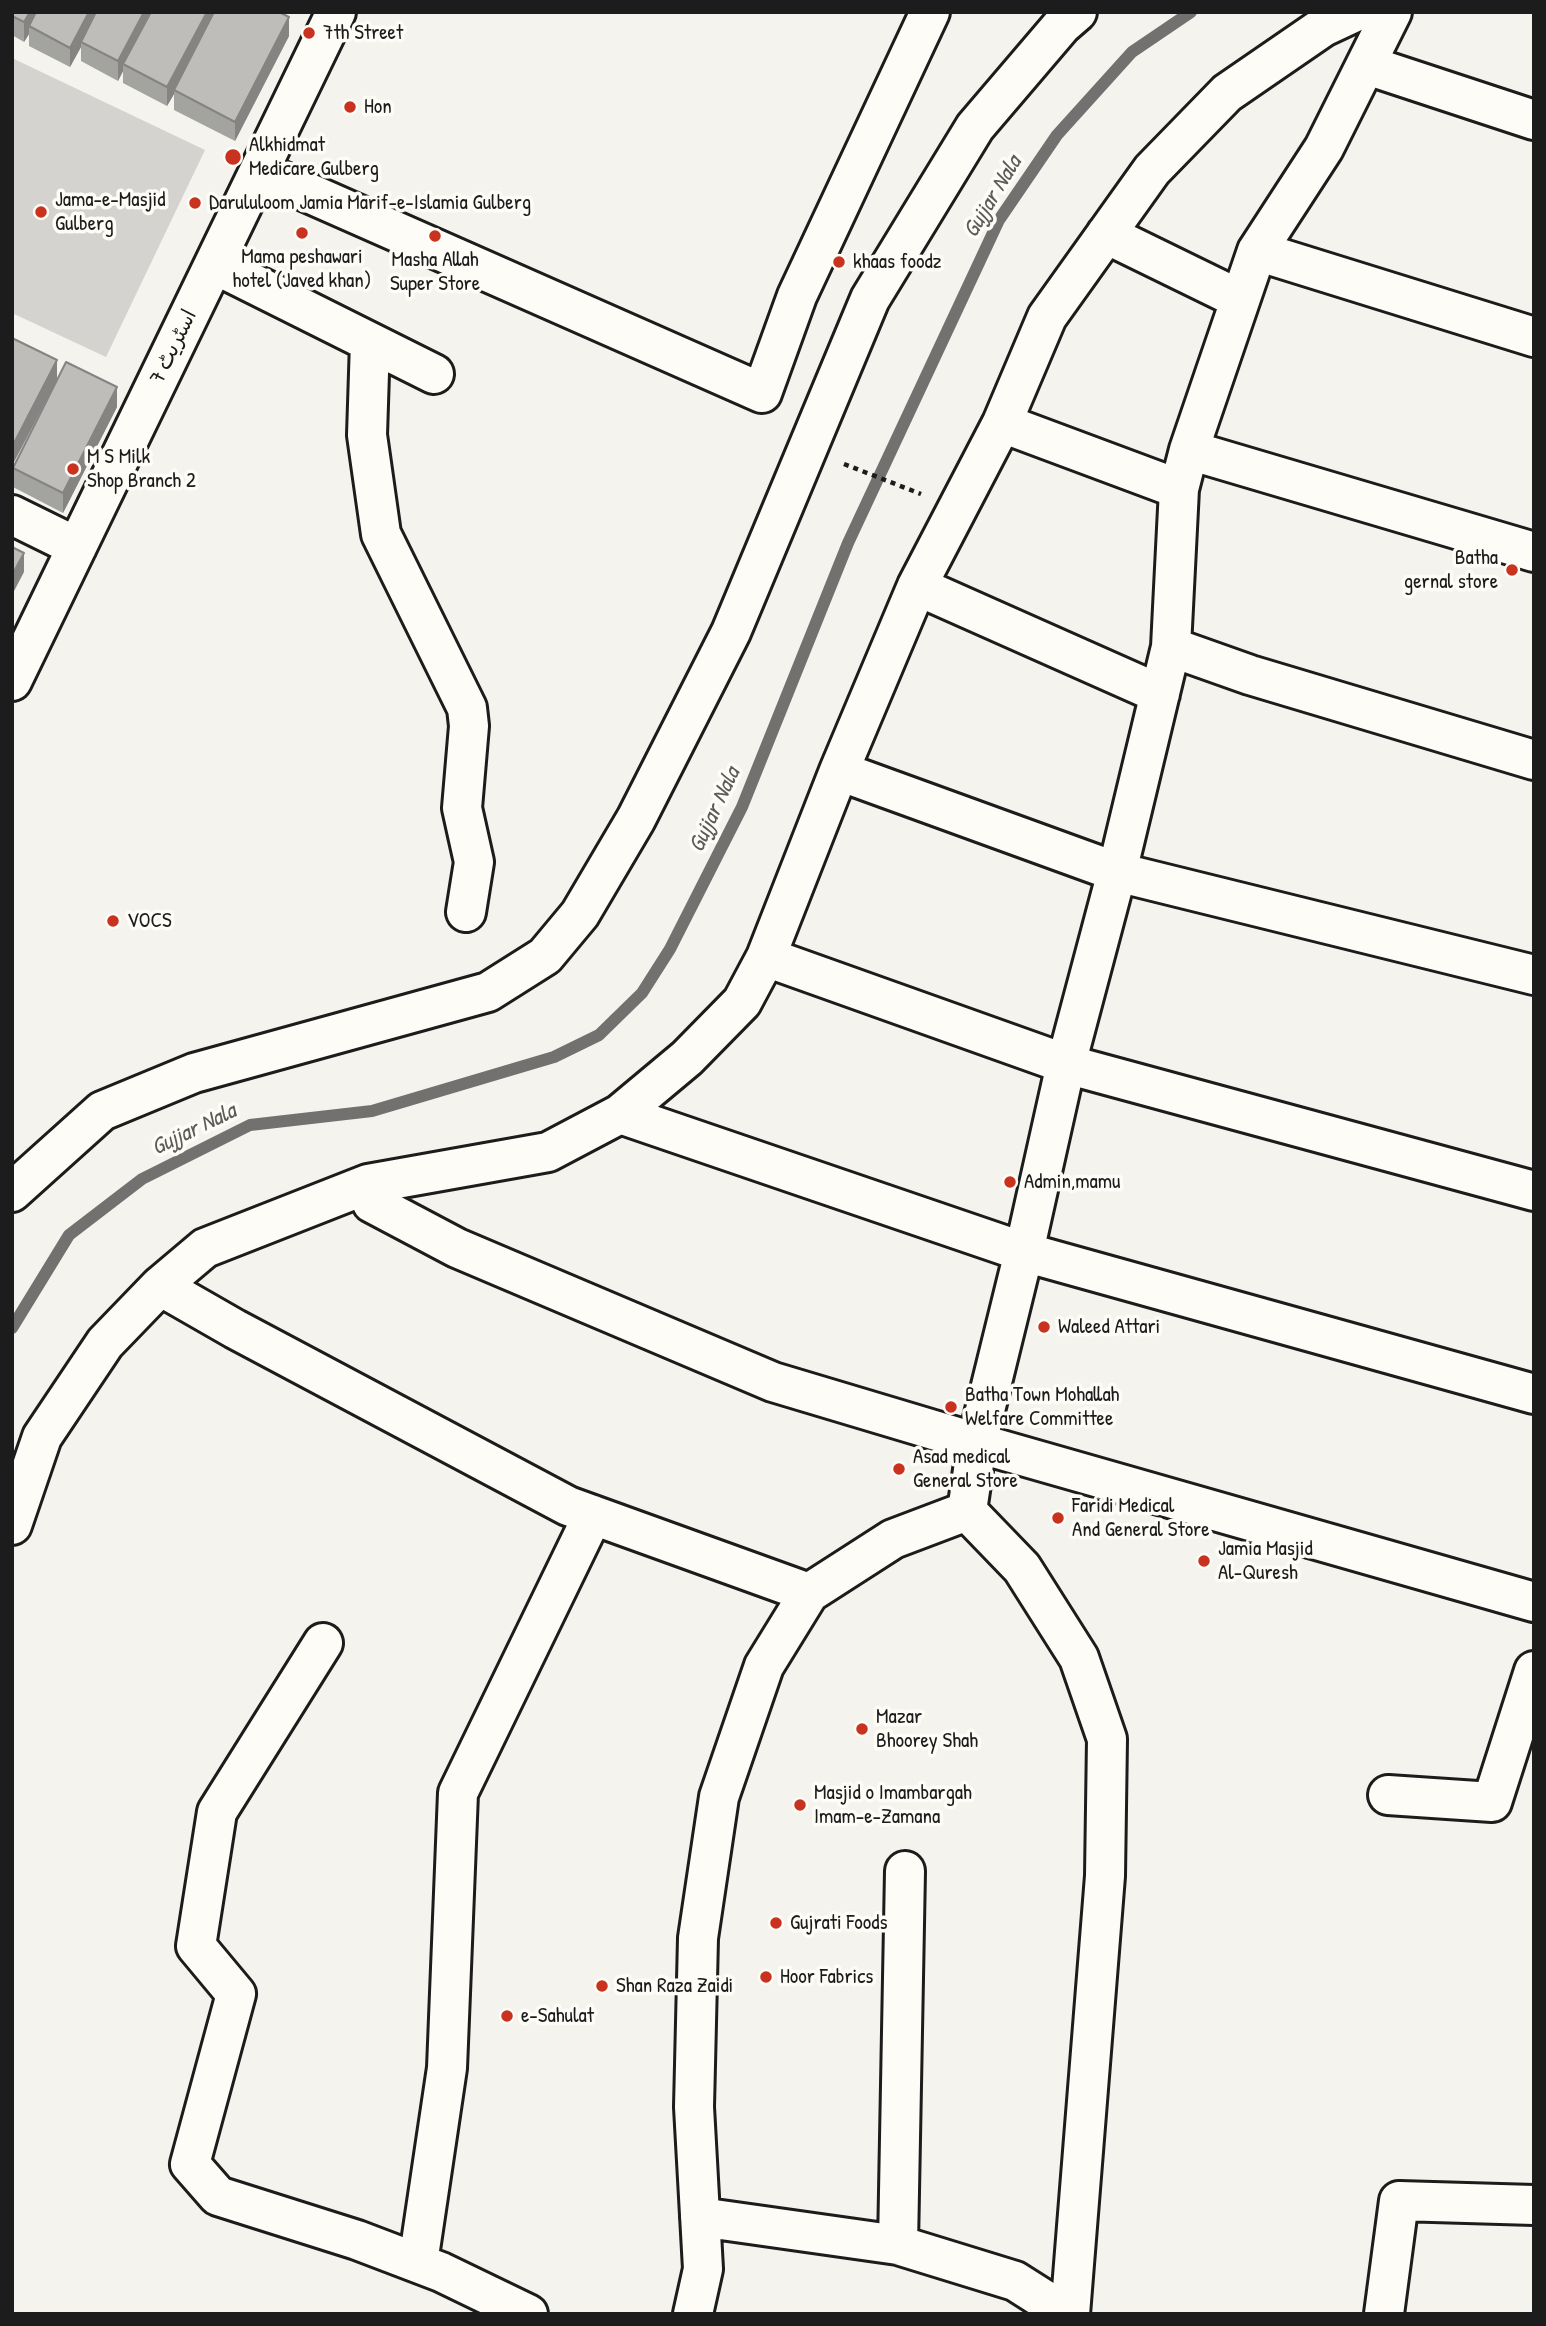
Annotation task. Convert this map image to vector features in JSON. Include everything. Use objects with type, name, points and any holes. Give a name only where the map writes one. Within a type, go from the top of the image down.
[{"type":"street","points":[[259,171],[762,393],[797,296],[930,12]]},
{"type":"street","points":[[12,1192],[102,1111],[194,1073],[488,992],[545,956],[580,914],[636,819],[731,632],[870,299],[975,127],[1062,25],[1077,12]]},
{"type":"street","points":[[12,1525],[42,1437],[105,1343],[160,1286],[205,1248],[368,1184],[548,1152],[620,1114],[687,1058],[742,1002],[766,957],[839,771],[917,586],[1002,423],[1047,317],[1152,170],[1227,93],[1322,27],[1354,12]]},
{"type":"street","points":[[967,1511],[977,1443],[1066,1064],[1117,872],[1171,648],[1179,489],[1189,450],[1257,251],[1324,148],[1392,12]]},
{"type":"street","name":"اسٹریٹ 7","points":[[12,681],[259,171],[331,14]]},
{"type":"street","points":[[1367,65],[1534,120]]},
{"type":"street","points":[[1106,234],[1239,299]]},
{"type":"street","points":[[1257,251],[1534,337]]},
{"type":"street","points":[[214,264],[434,374]]},
{"type":"street","points":[[370,342],[367,435],[381,534],[467,708],[470,726],[463,808],[474,862],[466,912]]},
{"type":"street","points":[[1002,423],[1179,489]]},
{"type":"street","points":[[1189,450],[1534,552]]},
{"type":"street","points":[[12,515],[77,547]]},
{"type":"street","points":[[917,586],[1160,694]]},
{"type":"street","points":[[1171,648],[1250,675],[1534,760]]},
{"type":"street","points":[[839,771],[1117,872],[1534,975]]},
{"type":"street","points":[[766,957],[1066,1064],[1534,1191]]},
{"type":"street","points":[[620,1114],[1024,1252],[1534,1394]]},
{"type":"street","points":[[368,1184],[372,1203],[457,1248],[773,1382],[1534,1602]]},
{"type":"street","points":[[160,1286],[248,1336],[568,1506],[809,1593]]},
{"type":"street","points":[[693,2314],[703,2269],[694,2107],[698,1938],[719,1797],[764,1665],[809,1593],[893,1539],[967,1511]]},
{"type":"street","points":[[700,2217],[898,2245],[1015,2281],[1069,2314],[1105,1876],[1107,1739],[1079,1658],[1022,1568],[967,1511]]},
{"type":"street","points":[[418,2263],[447,2068],[458,1793],[593,1515]]},
{"type":"street","points":[[324,1643],[217,1812],[196,1945],[236,1994],[190,2164],[218,2196],[357,2240],[418,2263],[528,2314]]},
{"type":"street","points":[[1388,1795],[1492,1802],[1534,1671]]},
{"type":"street","points":[[898,2245],[905,1871]]},
{"type":"street","points":[[1384,2314],[1399,2201],[1534,2204]]},
{"type":"path","points":[[834,459],[908,489]]},
{"type":"shaded area","points":[[12,58],[205,150],[106,357],[12,313]]},
{"type":"building","points":[[12,12],[30,12],[24,22],[12,16]]},
{"type":"building","points":[[36,12],[89,12],[70,48],[29,26]]},
{"type":"building","points":[[96,12],[144,12],[118,61],[81,42]]},
{"type":"building","points":[[151,12],[207,12],[167,87],[123,64]]},
{"type":"building","points":[[214,12],[279,12],[289,17],[235,122],[174,90]]},
{"type":"building","points":[[12,338],[57,360],[12,447]]},
{"type":"building","points":[[66,362],[117,387],[63,493],[13,468]]},
{"type":"building","points":[[12,547],[24,553],[12,575]]},
{"type":"waterway","name":"Gujjar Nala","points":[[12,1328],[69,1235],[142,1179],[250,1125],[372,1111],[554,1057],[599,1035],[642,993],[670,949],[742,807],[848,543],[999,220],[1057,135],[1132,52],[1191,12]]},
{"type":"place","name":"7th Street","points":[[309,33]]},
{"type":"place","name":"Hon","points":[[350,107]]},
{"type":"place","name":"Alkhidmat Medicare Gulberg","points":[[233,157]]},
{"type":"place","name":"Darululoom Jamia Marif-e-Islamia Gulberg","points":[[195,203]]},
{"type":"place","name":"Jama-e-Masjid Gulberg","points":[[41,212]]},
{"type":"place","name":"Mama peshawari hotel (Javed khan)","points":[[302,233]]},
{"type":"place","name":"Masha Allah Super Store","points":[[435,236]]},
{"type":"place","name":"khaas foodz","points":[[839,262]]},
{"type":"place","name":"M S Milk Shop Branch 2","points":[[73,469]]},
{"type":"place","name":"Batha gernal store","points":[[1512,570]]},
{"type":"place","name":"VOCS","points":[[113,921]]},
{"type":"place","name":"Admin,mamu","points":[[1010,1182]]},
{"type":"place","name":"Waleed Attari","points":[[1044,1327]]},
{"type":"place","name":"Batha Town Mohallah Welfare Committee","points":[[951,1407]]},
{"type":"place","name":"Asad medical General Store","points":[[899,1469]]},
{"type":"place","name":"Faridi Medical And General Store","points":[[1058,1518]]},
{"type":"place","name":"Jamia Masjid Al-Quresh","points":[[1204,1561]]},
{"type":"place","name":"Mazar Bhoorey Shah","points":[[862,1729]]},
{"type":"place","name":"Masjid o Imambargah Imam-e-Zamana","points":[[800,1805]]},
{"type":"place","name":"Gujrati Foods","points":[[776,1923]]},
{"type":"place","name":"Hoor Fabrics","points":[[766,1977]]},
{"type":"place","name":"Shan Raza Zaidi","points":[[602,1986]]},
{"type":"place","name":"e-Sahulat","points":[[507,2016]]}]
